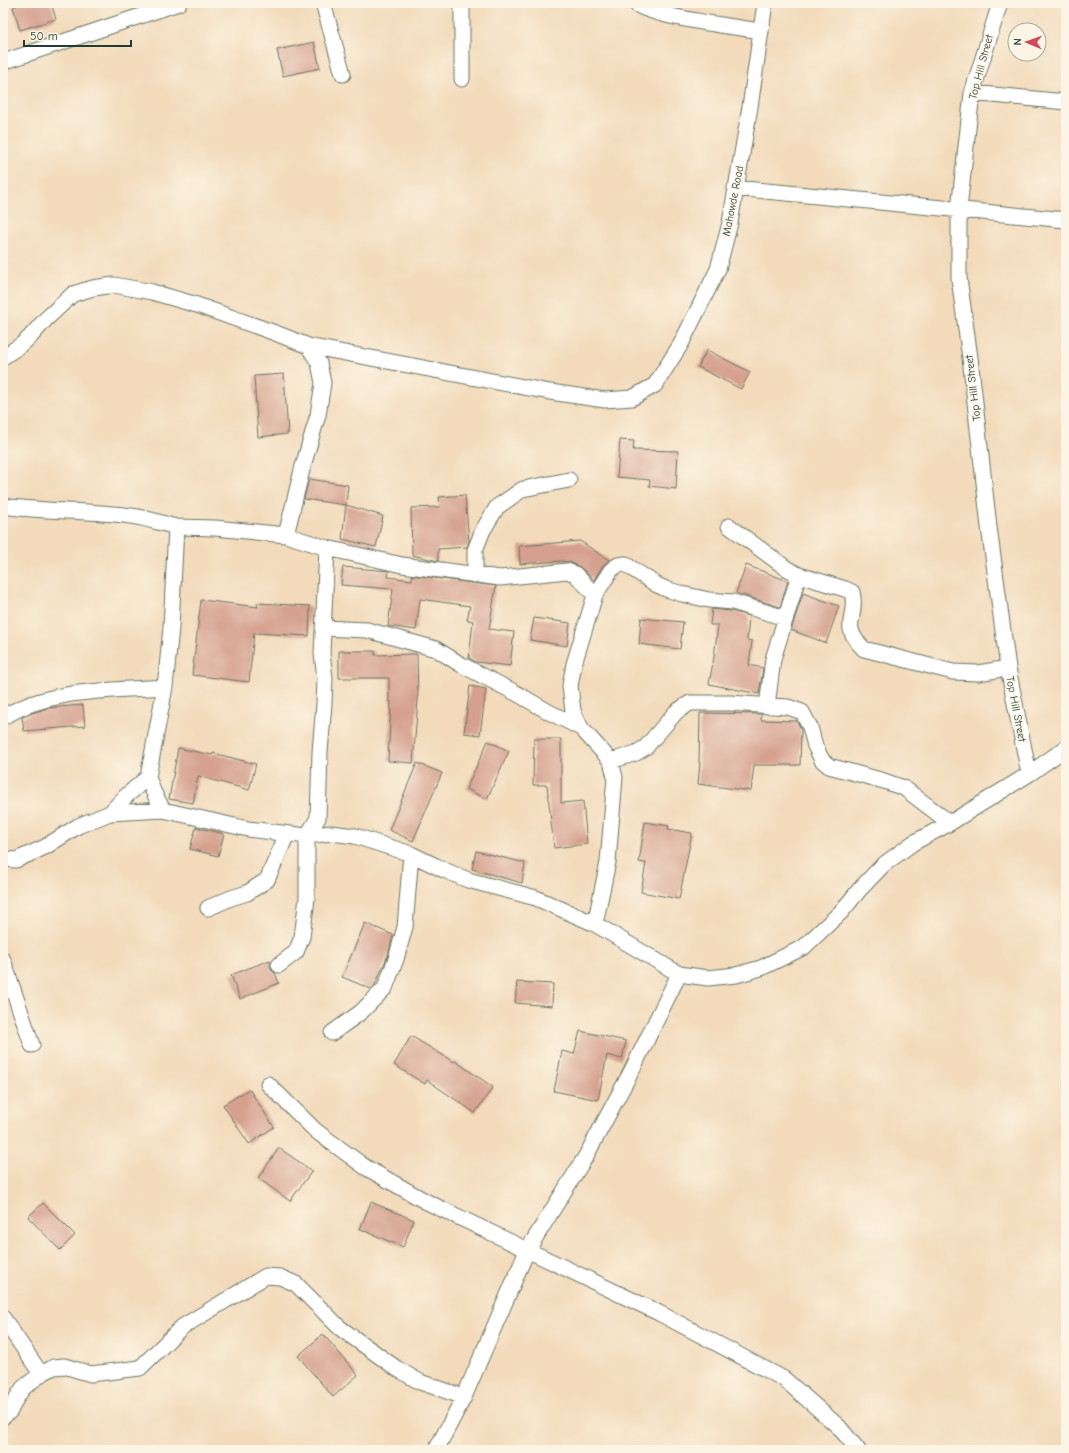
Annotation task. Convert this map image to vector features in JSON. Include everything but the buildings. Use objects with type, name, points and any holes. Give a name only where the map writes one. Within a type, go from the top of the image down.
[{"type":"street","points":[[3,62],[179,3]]},
{"type":"street","points":[[323,3],[343,74]]},
{"type":"street","points":[[462,3],[462,78]]},
{"type":"street","points":[[635,3],[643,8],[682,18],[761,31]]},
{"type":"street","name":"Mahowde Road","points":[[308,346],[550,392],[605,400],[632,398],[655,385],[681,344],[718,269],[730,223],[750,107],[765,3]]},
{"type":"street","name":"Top Hill Street","points":[[1000,3],[972,93],[959,209],[959,278],[970,358],[989,528],[1008,668],[1029,774]]},
{"type":"street","points":[[972,93],[1066,102]]},
{"type":"street","points":[[735,188],[1066,220]]},
{"type":"street","points":[[3,357],[21,346],[46,318],[73,294],[93,288],[114,285],[152,292],[197,304],[308,346],[319,362],[323,383],[318,415],[303,466],[286,535]]},
{"type":"street","points":[[475,575],[475,550],[483,530],[497,508],[523,489],[568,480]]},
{"type":"street","points":[[3,506],[25,509],[106,513],[133,516],[176,527],[215,528],[286,535],[327,548],[402,565],[500,578],[567,571],[575,574],[595,595]]},
{"type":"street","points":[[729,526],[786,568],[799,575],[852,592],[854,600],[850,619],[850,631],[855,641],[864,649],[953,672],[978,673],[1008,668]]},
{"type":"street","points":[[163,810],[153,791],[148,777],[165,687],[171,628],[176,527]]},
{"type":"street","points":[[279,965],[296,952],[302,937],[307,898],[306,836],[318,818],[320,752],[325,678],[322,654],[327,548]]},
{"type":"street","points":[[595,924],[608,862],[615,777],[611,762],[580,728],[573,711],[570,686],[574,664],[595,595],[611,570],[618,565],[625,564],[657,585],[666,589],[709,600],[733,602],[785,618]]},
{"type":"street","points":[[767,706],[773,659],[799,575]]},
{"type":"street","points":[[323,628],[367,630],[436,649],[460,664],[516,692],[548,712],[580,728]]},
{"type":"street","points":[[3,717],[27,705],[58,696],[96,691],[165,687]]},
{"type":"street","points":[[611,762],[636,753],[646,747],[676,712],[690,703],[730,703],[788,708],[802,712],[810,727],[815,746],[822,760],[829,766],[904,788],[950,822]]},
{"type":"street","points":[[3,859],[16,860],[44,847],[78,826],[110,813],[163,810],[248,829],[306,836],[331,833],[355,836],[411,854],[468,880],[536,898],[595,924],[679,974],[708,978],[736,975],[761,968],[804,947],[842,911],[860,889],[883,865],[913,843],[1029,774],[1066,748]]},
{"type":"street","points":[[110,813],[125,797],[148,777]]},
{"type":"street","points":[[208,908],[247,893],[267,880],[287,834]]},
{"type":"street","points":[[332,1033],[361,1012],[385,988],[396,959],[405,928],[411,854]]},
{"type":"street","points":[[3,960],[32,1045]]},
{"type":"street","points":[[436,1450],[464,1397],[527,1251],[586,1156],[631,1072],[679,974]]},
{"type":"street","points":[[268,1084],[316,1131],[365,1167],[425,1201],[659,1313],[784,1379],[839,1427],[858,1450]]},
{"type":"street","points":[[3,1417],[10,1411],[24,1388],[41,1374],[54,1366],[64,1366],[91,1374],[140,1368],[182,1327],[266,1276],[280,1277],[296,1284],[340,1328],[396,1368],[420,1382],[464,1397]]},
{"type":"street","points":[[3,1318],[41,1374]]}]
